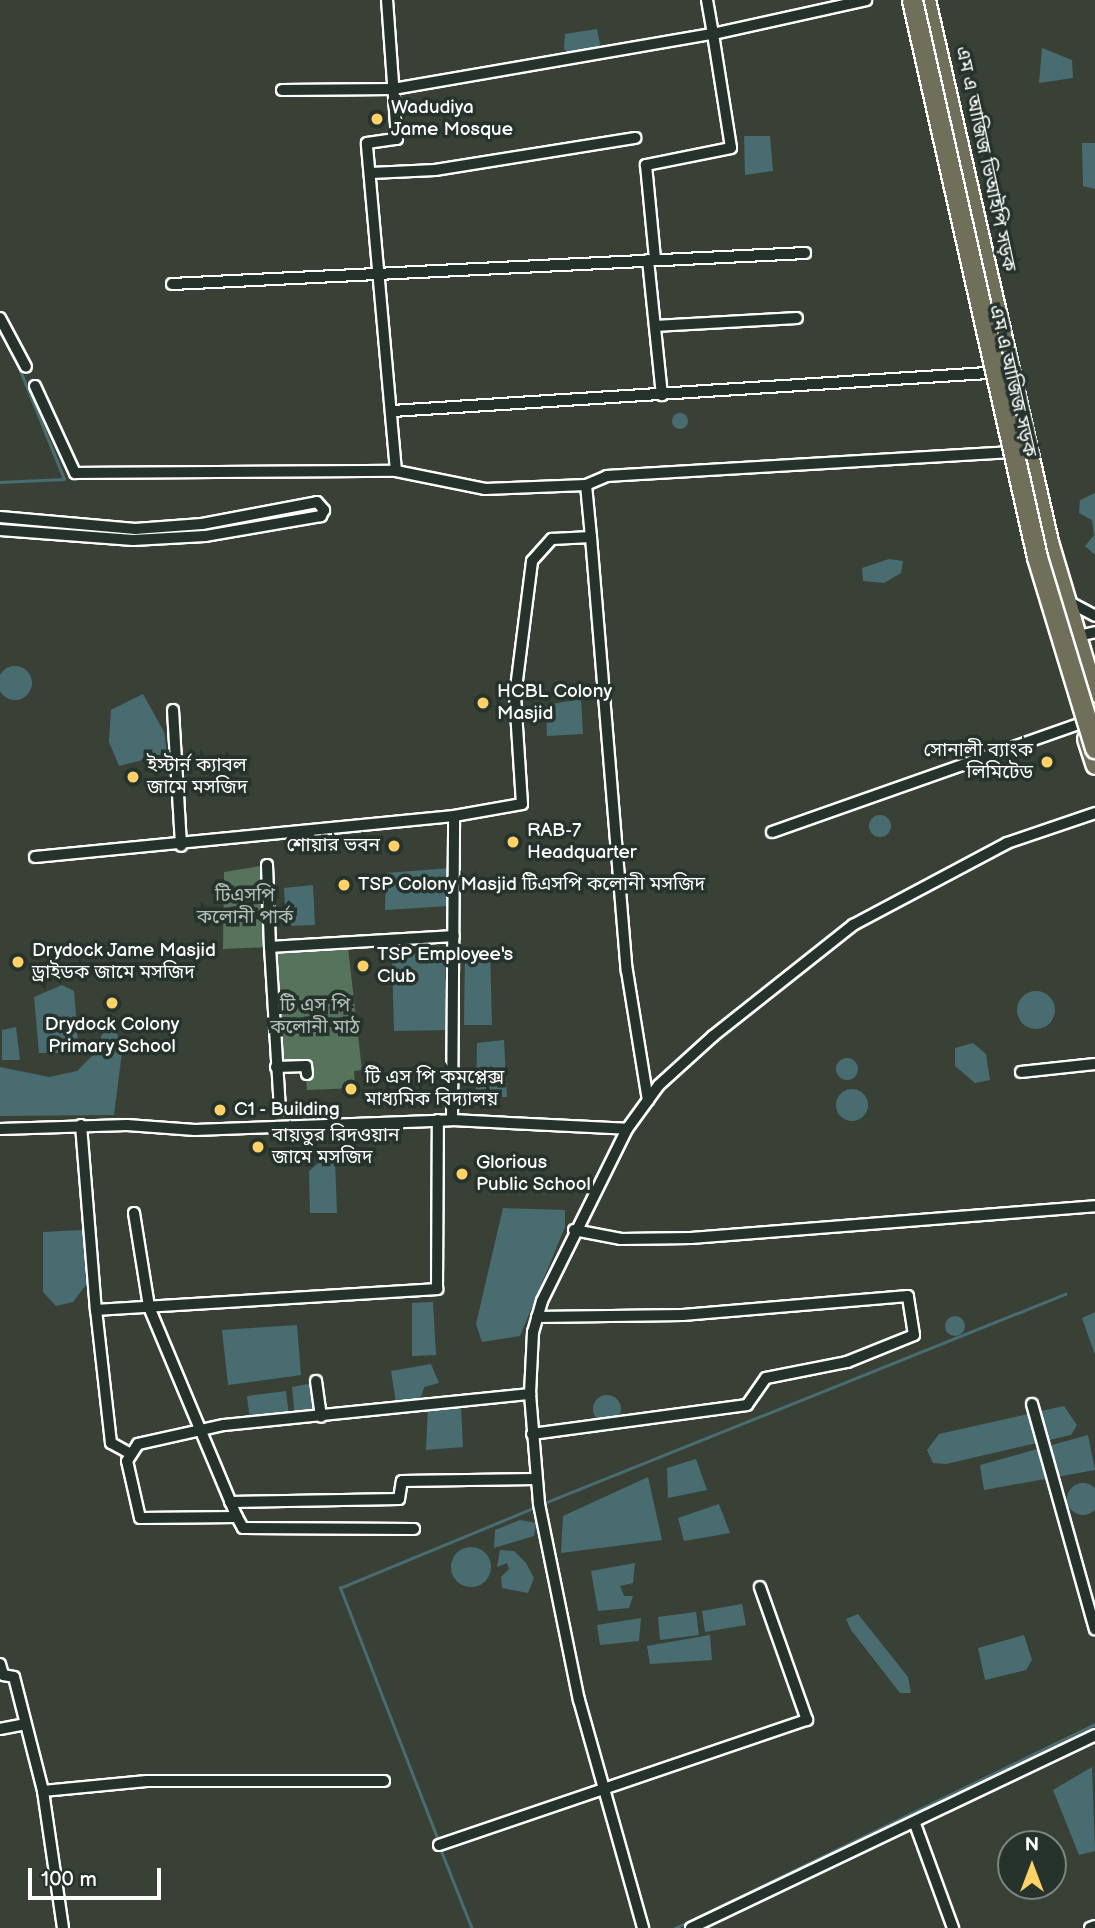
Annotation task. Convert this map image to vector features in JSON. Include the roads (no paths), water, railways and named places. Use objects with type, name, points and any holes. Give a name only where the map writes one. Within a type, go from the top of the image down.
[{"type":"highway","points":[[912,0],[1037,557],[1095,748]]},
{"type":"highway","points":[[925,0],[1036,508],[1088,719]]},
{"type":"main road","name":"এম এ আজিজ সড়ক","points":[[906,0],[1007,452],[1057,641],[1088,719],[1095,766]]},
{"type":"main road","name":"এম এ আজিজ ভিআইপি সড়ক","points":[[925,0],[1065,595],[1095,693]]},
{"type":"street","points":[[387,0],[397,139],[368,142],[383,276],[396,471]]},
{"type":"street","points":[[662,394],[655,326],[646,164],[731,148],[707,0]]},
{"type":"street","points":[[282,90],[393,89],[713,34],[866,0]]},
{"type":"street","points":[[371,173],[435,170],[635,138]]},
{"type":"street","points":[[172,284],[383,276],[652,259],[805,253]]},
{"type":"street","points":[[0,318],[26,367]]},
{"type":"street","points":[[655,326],[797,318]]},
{"type":"street","points":[[392,411],[988,373]]},
{"type":"street","points":[[35,386],[75,473],[396,471],[485,489],[586,485],[607,476],[943,461],[1007,452]]},
{"type":"street","points":[[586,485],[627,971],[648,1100]]},
{"type":"street","points":[[0,517],[135,528],[202,524],[317,502],[324,510],[321,516],[205,536],[133,540],[0,530]]},
{"type":"street","points":[[35,857],[181,846],[454,816],[522,804],[514,696],[533,561],[552,539],[591,537]]},
{"type":"street","points":[[1065,595],[1077,610],[1095,616]]},
{"type":"street","points":[[1057,641],[1095,632]]},
{"type":"street","points":[[173,710],[181,846]]},
{"type":"street","points":[[772,832],[1088,719]]},
{"type":"street","points":[[643,1928],[579,1700],[535,1479],[530,1394],[537,1317],[574,1230],[627,1129],[648,1100],[713,1036],[853,925],[1007,843],[1095,813]]},
{"type":"street","points":[[452,1120],[454,816]]},
{"type":"street","points":[[267,865],[280,1110]]},
{"type":"street","points":[[270,947],[454,936]]},
{"type":"street","points":[[1021,1072],[1095,1064]]},
{"type":"street","points":[[276,1067],[306,1066],[307,1074]]},
{"type":"street","points":[[0,1129],[81,1125],[195,1130],[452,1120],[627,1129]]},
{"type":"street","points":[[96,1310],[436,1289],[438,1121]]},
{"type":"street","points":[[81,1125],[96,1310],[111,1443],[131,1454]]},
{"type":"street","points":[[574,1230],[621,1239],[691,1238],[1095,1206]]},
{"type":"street","points":[[134,1213],[149,1307],[199,1430],[243,1528],[414,1529]]},
{"type":"street","points":[[532,1434],[747,1405],[766,1378],[847,1362],[915,1335],[908,1296],[683,1315],[537,1317]]},
{"type":"street","points":[[316,1381],[321,1417]]},
{"type":"street","points":[[237,1517],[139,1518],[127,1461],[138,1444],[199,1430],[530,1394]]},
{"type":"street","points":[[1032,1404],[1095,1629]]},
{"type":"street","points":[[230,1502],[399,1499],[402,1481],[535,1479]]},
{"type":"street","points":[[439,1845],[807,1720],[760,1587]]},
{"type":"street","points":[[0,1664],[3,1675],[14,1677],[43,1791],[63,1928]]},
{"type":"street","points":[[0,1729],[25,1724]]},
{"type":"street","points":[[691,1928],[915,1824],[1095,1735]]},
{"type":"street","points":[[43,1791],[147,1781],[384,1781]]},
{"type":"street","points":[[915,1824],[953,1928]]},
{"type":"water","points":[[597,29],[601,49],[573,57],[564,49],[565,34]]},
{"type":"water","points":[[1042,48],[1072,60],[1073,78],[1039,83]]},
{"type":"water","points":[[744,136],[770,136],[773,171],[745,175]]},
{"type":"water","points":[[1082,143],[1095,143],[1095,189],[1083,186]]},
{"type":"water","points":[[677,413],[683,413],[688,421],[686,427],[677,429],[672,424],[672,418]]},
{"type":"water","points":[[1095,493],[1095,555],[1085,546],[1094,535],[1092,520],[1079,513],[1080,500]]},
{"type":"water","points":[[889,559],[903,561],[901,573],[884,583],[863,581],[862,568]]},
{"type":"water","points":[[15,666],[27,671],[32,683],[27,695],[15,700],[3,695],[-2,683],[3,671]]},
{"type":"water","points":[[143,694],[164,732],[167,754],[119,766],[109,742],[111,710]]},
{"type":"water","points":[[581,699],[583,734],[547,736],[546,705]]},
{"type":"water","points":[[876,815],[884,815],[891,822],[891,830],[884,837],[876,837],[869,830],[869,822]]},
{"type":"water","points":[[450,868],[448,906],[385,910],[386,873]]},
{"type":"water","points":[[313,885],[315,925],[286,926],[284,888]]},
{"type":"water","points":[[490,948],[492,1025],[464,1025],[465,949]]},
{"type":"water","points":[[445,949],[447,1030],[394,1031],[392,957]]},
{"type":"water","points":[[62,985],[74,991],[79,1053],[39,1053],[34,997]]},
{"type":"water","points":[[1036,991],[1050,996],[1055,1010],[1050,1024],[1036,1029],[1022,1024],[1017,1010],[1022,996]]},
{"type":"water","points":[[16,1027],[20,1060],[2,1060],[2,1030]]},
{"type":"water","points":[[113,1028],[123,1044],[114,1115],[0,1116],[0,1067],[49,1077],[77,1071],[95,1053],[103,1032]]},
{"type":"water","points":[[504,1040],[507,1097],[476,1097],[477,1043]]},
{"type":"water","points":[[973,1043],[986,1054],[990,1080],[975,1083],[955,1066],[955,1048]]},
{"type":"water","points":[[847,1058],[855,1061],[858,1069],[855,1077],[847,1080],[839,1077],[836,1069],[839,1061]]},
{"type":"water","points":[[852,1089],[864,1093],[868,1105],[864,1117],[852,1121],[840,1117],[836,1105],[840,1093]]},
{"type":"water","points":[[323,1159],[335,1159],[337,1213],[310,1213],[309,1171]]},
{"type":"water","points":[[503,1208],[565,1210],[565,1227],[520,1336],[482,1342],[476,1324]]},
{"type":"water","points":[[83,1230],[86,1285],[73,1302],[56,1306],[43,1292],[43,1232]]},
{"type":"water","points":[[433,1302],[436,1355],[412,1356],[412,1303]]},
{"type":"water","points":[[1095,1312],[1095,1355],[1082,1318]]},
{"type":"water","points":[[955,1316],[962,1319],[965,1326],[962,1333],[955,1336],[948,1333],[945,1326],[948,1319]]},
{"type":"water","points":[[297,1325],[301,1375],[228,1385],[222,1330]]},
{"type":"water","points":[[431,1364],[439,1383],[424,1387],[421,1398],[396,1403],[391,1371]]},
{"type":"water","points":[[313,1383],[318,1415],[295,1417],[292,1387]]},
{"type":"water","points":[[286,1391],[289,1417],[250,1421],[247,1396]]},
{"type":"water","points":[[607,1395],[617,1399],[621,1409],[617,1419],[607,1423],[597,1419],[593,1409],[597,1399]]},
{"type":"water","points":[[461,1406],[463,1447],[426,1450],[428,1407]]},
{"type":"water","points":[[1064,1406],[1077,1425],[1071,1435],[946,1464],[933,1463],[927,1450],[939,1434]]},
{"type":"water","points":[[1088,1435],[1095,1470],[984,1490],[980,1465]]},
{"type":"water","points":[[696,1459],[707,1490],[668,1498],[667,1468]]},
{"type":"water","points":[[648,1477],[662,1540],[561,1553],[563,1516]]},
{"type":"water","points":[[1083,1483],[1094,1488],[1099,1499],[1094,1510],[1083,1515],[1072,1510],[1067,1499],[1072,1488]]},
{"type":"water","points":[[719,1504],[730,1533],[684,1541],[678,1518]]},
{"type":"water","points":[[520,1520],[536,1523],[534,1536],[494,1548],[495,1530]]},
{"type":"water","points":[[471,1547],[479,1548],[485,1553],[490,1559],[490,1575],[485,1581],[479,1586],[471,1587],[463,1586],[457,1581],[452,1575],[451,1567],[452,1559],[457,1553],[463,1548]]},
{"type":"water","points":[[500,1550],[514,1551],[526,1563],[534,1578],[528,1593],[502,1588],[501,1577],[509,1569],[507,1563],[497,1567]]},
{"type":"water","points":[[635,1563],[633,1583],[620,1586],[624,1596],[633,1596],[629,1608],[598,1611],[591,1571]]},
{"type":"water","points":[[742,1604],[746,1625],[705,1632],[702,1611]]},
{"type":"water","points":[[696,1612],[699,1635],[660,1640],[658,1617]]},
{"type":"water","points":[[858,1614],[908,1677],[911,1693],[900,1693],[851,1630],[846,1619]]},
{"type":"water","points":[[641,1618],[639,1641],[600,1645],[597,1625]]},
{"type":"water","points":[[710,1635],[712,1660],[650,1664],[647,1646]]},
{"type":"water","points":[[1024,1635],[1032,1660],[1026,1670],[985,1680],[978,1648]]},
{"type":"water","points":[[1092,1767],[1095,1851],[1079,1855],[1053,1790]]},
{"type":"waterway","points":[[0,482],[64,479],[14,356]]},
{"type":"waterway","points":[[542,1504],[1065,1294]]},
{"type":"waterway","points":[[439,1843],[340,1588],[536,1507]]},
{"type":"waterway","points":[[675,1928],[1095,1724]]},
{"type":"waterway","points":[[441,1850],[472,1928]]},
{"type":"place","name":"Wadudiya Jame Mosque","points":[[377,119]]},
{"type":"place","name":"HCBL Colony Masjid","points":[[483,703]]},
{"type":"place","name":"সোনালী ব্যাংক লিমিটেড","points":[[1047,762]]},
{"type":"place","name":"ইস্টার্ন ক্যাবল জামে মসজিদ","points":[[133,777]]},
{"type":"place","name":"RAB-7 Headquarter","points":[[513,842]]},
{"type":"place","name":"শোয়ার ভবন","points":[[394,846]]},
{"type":"place","name":"TSP Colony Masjid টিএসপি কলোনী মসজিদ","points":[[344,885]]},
{"type":"place","name":"Drydock Jame Masjid ড্রাইডক জামে মসজিদ","points":[[18,962]]},
{"type":"place","name":"TSP Employee's Club","points":[[363,966]]},
{"type":"place","name":"Drydock Colony Primary School","points":[[112,1003]]},
{"type":"place","name":"টি এস পি কমপ্লেক্স মাধ্যমিক বিদ্যালয়","points":[[351,1089]]},
{"type":"place","name":"C1 - Building","points":[[220,1110]]},
{"type":"place","name":"বায়তুর রিদওয়ান জামে মসজিদ","points":[[258,1147]]},
{"type":"place","name":"Glorious Public School","points":[[462,1174]]},
{"type":"park label","name":"টিএসপি কলোনী পার্ক","points":[[245,907]]},
{"type":"park label","name":"টি এস পি কলোনী মাঠ","points":[[315,1017]]}]
